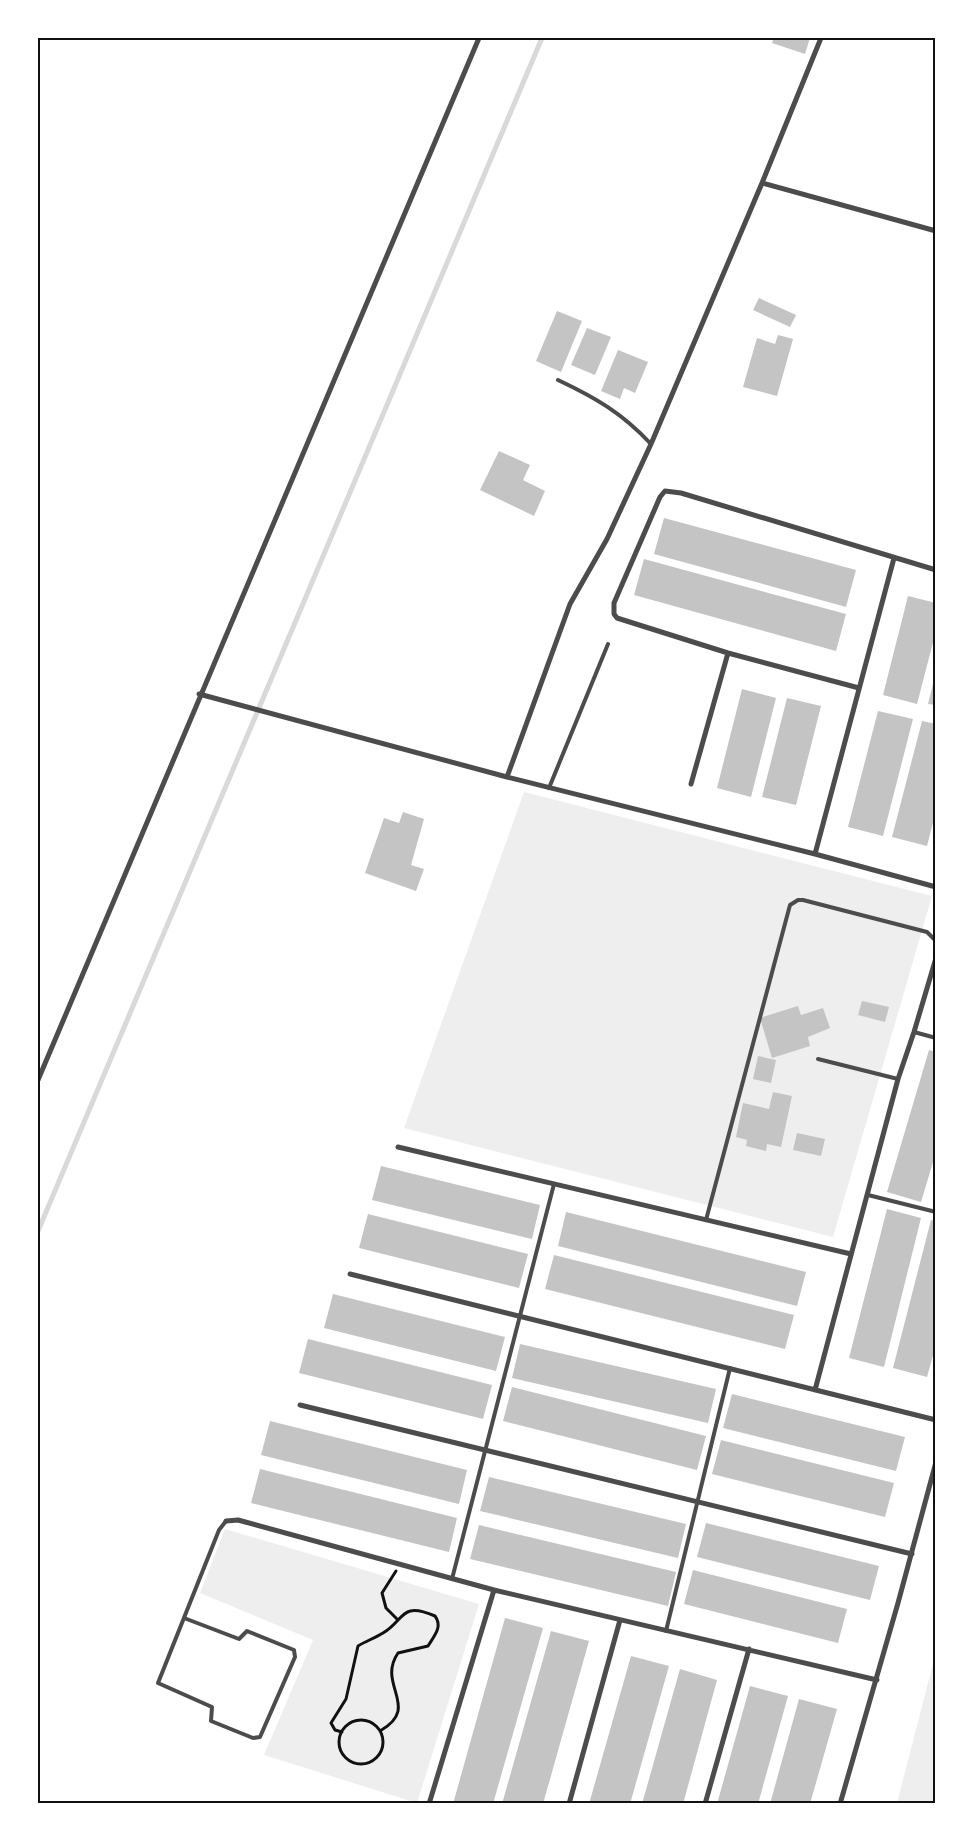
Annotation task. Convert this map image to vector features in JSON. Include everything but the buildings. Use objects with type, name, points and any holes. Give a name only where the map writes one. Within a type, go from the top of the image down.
[{"type":"street","points":[[38,1080],[479,38]]},
{"type":"street","points":[[507,777],[570,604],[607,539],[651,444],[762,184],[821,38]]},
{"type":"street","points":[[762,184],[936,231]]},
{"type":"street","points":[[859,688],[728,653],[621,621],[614,614],[614,602],[656,504],[664,491],[680,493],[936,570]]},
{"type":"street","points":[[815,854],[894,558]]},
{"type":"street","points":[[690,784],[728,653]]},
{"type":"street","points":[[200,694],[507,777],[815,854],[936,887]]},
{"type":"street","points":[[815,1390],[898,1078],[936,958]]},
{"type":"street","points":[[398,1147],[851,1254]]},
{"type":"street","points":[[350,1274],[936,1420]]},
{"type":"street","points":[[300,1405],[912,1554]]},
{"type":"street","points":[[840,1804],[877,1680],[936,1462]]},
{"type":"street","points":[[226,1521],[238,1520],[494,1590],[877,1680]]},
{"type":"street","points":[[429,1804],[494,1590]]},
{"type":"street","points":[[569,1804],[620,1620]]},
{"type":"street","points":[[705,1804],[749,1650]]},
{"type":"lane","points":[[558,380],[588,394],[629,421],[651,444]]},
{"type":"lane","points":[[549,788],[608,644]]},
{"type":"lane","points":[[706,1220],[790,905],[798,900],[822,905],[927,932],[936,941]]},
{"type":"lane","points":[[914,1032],[936,1038]]},
{"type":"lane","points":[[818,1059],[898,1078]]},
{"type":"lane","points":[[452,1579],[554,1184]]},
{"type":"lane","points":[[868,1195],[936,1212]]},
{"type":"lane","points":[[666,1631],[730,1368]]},
{"type":"lane","points":[[184,1618],[239,1639],[247,1631],[294,1650],[295,1657],[260,1737],[253,1738],[212,1721],[212,1707],[158,1683],[219,1530],[226,1521]]},
{"type":"path","points":[[397,1619],[386,1608],[382,1593],[400,1564]]},
{"type":"path","points":[[342,1732],[335,1730],[331,1723],[346,1700],[358,1646],[383,1633],[402,1615],[411,1611],[427,1612],[438,1620],[438,1628],[428,1646],[398,1653],[392,1662],[390,1669],[398,1700],[398,1710],[394,1721],[380,1731]]},
{"type":"path","points":[[358,1720],[373,1723],[380,1731],[384,1741],[381,1752],[374,1760],[359,1764],[349,1760],[342,1753],[339,1742],[342,1732],[348,1724],[358,1720]]},
{"type":"shaded area","points":[[524,792],[932,896],[833,1237],[404,1128]]},
{"type":"shaded area","points":[[225,1529],[479,1604],[417,1803],[264,1755],[313,1640],[200,1593]]},
{"type":"shaded area","points":[[935,1656],[935,1803],[897,1803]]},
{"type":"waterway","points":[[38,1231],[542,38]]}]
